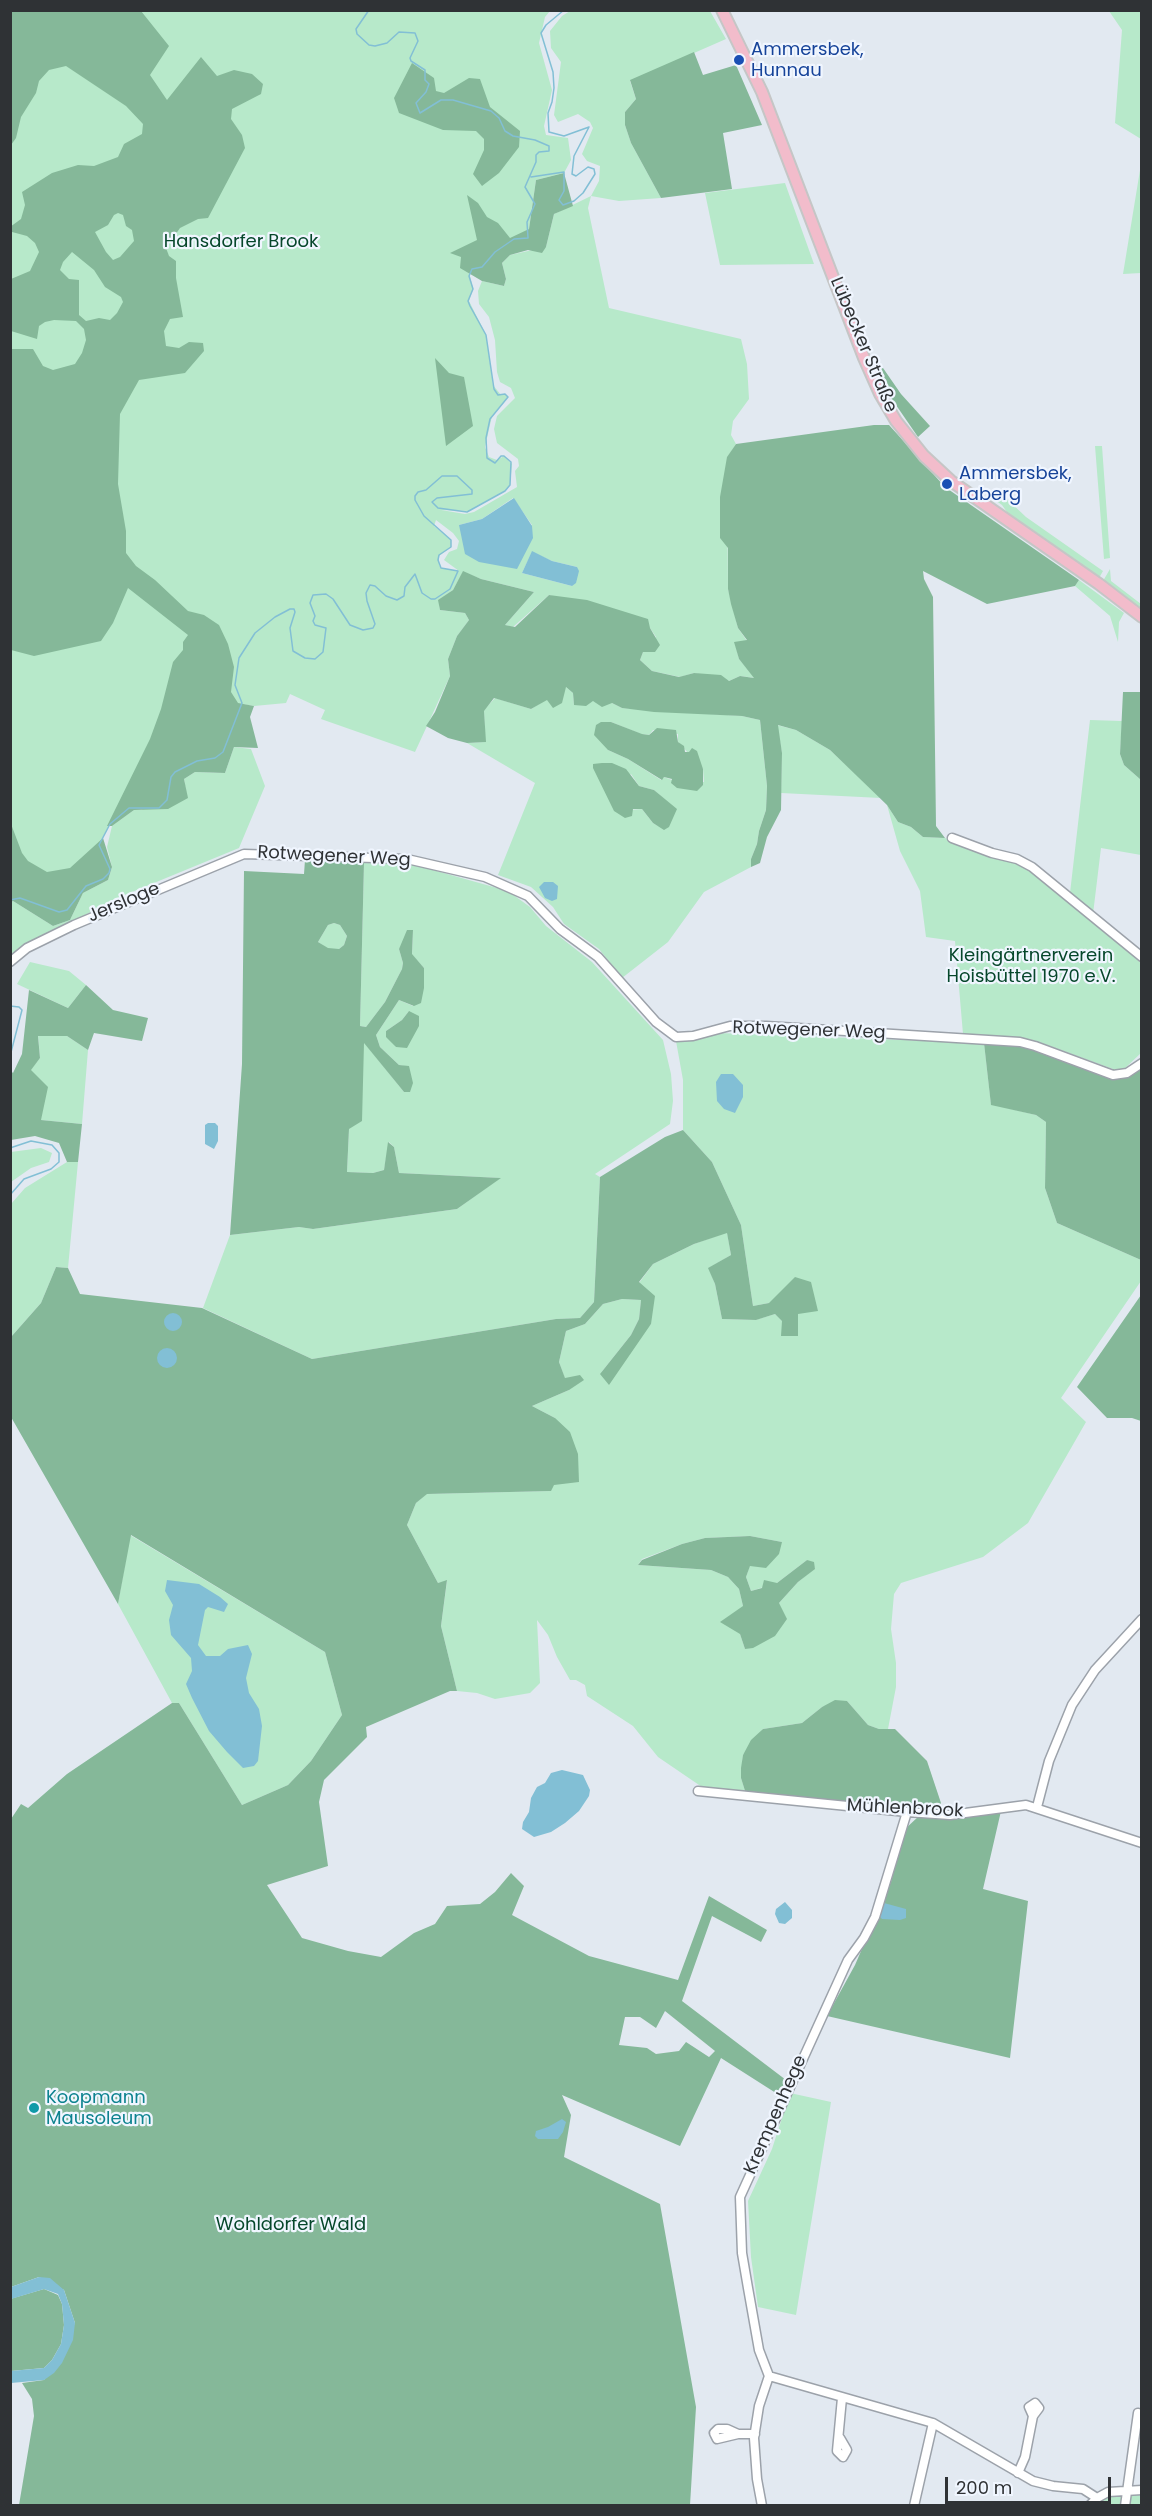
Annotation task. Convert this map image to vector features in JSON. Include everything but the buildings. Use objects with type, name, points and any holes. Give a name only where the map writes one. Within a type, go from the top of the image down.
[{"type":"main road","name":"Lübecker Straße","points":[[722,10],[760,86],[866,361],[896,421],[924,456],[951,481],[1099,584],[1142,617]]},
{"type":"street","points":[[952,838],[992,853],[1017,859],[1032,867],[1142,957]]},
{"type":"street","name":"Jersloge","points":[[10,963],[27,948],[74,925],[244,854]]},
{"type":"street","name":"Rotwegener Weg","points":[[244,854],[417,860],[484,877],[513,888],[528,896],[561,929],[598,957],[656,1022],[676,1037],[693,1036],[730,1026],[766,1026],[1020,1042],[1113,1075],[1127,1073],[1142,1063]]},
{"type":"street","points":[[1037,1807],[1049,1761],[1072,1705],[1095,1670],[1142,1619]]},
{"type":"street","name":"Mühlenbrook","points":[[698,1791],[950,1815],[1026,1805],[1142,1843]]},
{"type":"street","name":"Krempenhege","points":[[769,2376],[759,2350],[742,2253],[740,2197],[848,1960],[864,1938],[875,1917],[907,1812]]},
{"type":"street","points":[[762,2505],[757,2478],[755,2434],[762,2392],[769,2376],[933,2423],[1033,2481],[1083,2489],[1097,2498]]},
{"type":"street","points":[[840,2438],[842,2398]]},
{"type":"street","points":[[1125,2505],[1138,2413]]},
{"type":"street","points":[[1018,2473],[1025,2457],[1033,2416]]},
{"type":"street","points":[[914,2505],[933,2423]]},
{"type":"street","points":[[738,2434],[755,2434]]},
{"type":"street","points":[[1089,2505],[1108,2492],[1142,2490]]},
{"type":"green space","points":[[11,10],[141,11],[169,46],[150,75],[167,100],[201,57],[217,76],[234,70],[252,74],[263,84],[261,94],[232,109],[231,119],[242,135],[245,148],[208,218],[198,219],[180,228],[166,248],[169,256],[176,261],[176,278],[183,317],[170,319],[164,331],[166,346],[179,348],[189,342],[203,343],[204,351],[185,373],[139,380],[120,414],[118,484],[126,531],[126,553],[136,566],[155,580],[188,611],[204,615],[219,625],[228,644],[234,667],[231,692],[238,703],[254,706],[250,717],[258,748],[234,747],[225,773],[195,772],[184,779],[188,798],[168,809],[134,810],[112,826],[107,826],[150,739],[161,709],[173,662],[183,650],[183,642],[188,635],[128,588],[113,623],[101,641],[34,656],[11,650],[11,349],[33,349],[43,366],[53,370],[75,364],[86,340],[84,329],[76,321],[45,322],[39,326],[37,339],[11,331],[11,279],[30,271],[39,252],[35,243],[27,236],[12,232],[10,227],[21,219],[25,205],[22,192],[52,173],[78,165],[94,166],[118,157],[124,144],[142,134],[143,124],[126,106],[66,66],[49,70],[39,81],[36,93],[21,117],[16,138],[11,145]],"holes":[[[118,213],[123,215],[126,226],[132,230],[134,241],[120,257],[113,260],[95,232],[108,225]],[[72,252],[94,270],[105,287],[121,297],[123,302],[110,320],[99,318],[86,321],[79,315],[79,280],[69,279],[60,270],[63,262]]]},
{"type":"green space","name":"Hansdorfer Brook","points":[[11,11],[550,11],[545,17],[539,43],[552,90],[544,126],[546,135],[568,138],[571,160],[564,173],[536,180],[529,229],[469,272],[473,289],[469,301],[486,335],[493,385],[501,395],[505,394],[508,397],[492,416],[485,447],[489,457],[497,460],[504,456],[512,464],[510,485],[505,491],[469,511],[441,510],[465,514],[474,512],[517,487],[515,471],[519,466],[518,459],[497,443],[494,429],[497,416],[515,398],[511,388],[500,382],[497,372],[495,340],[489,317],[479,304],[478,291],[482,281],[504,286],[506,279],[502,263],[510,255],[546,247],[554,214],[591,196],[588,208],[609,308],[741,339],[747,364],[749,399],[733,421],[731,435],[736,444],[727,458],[728,589],[738,628],[747,641],[735,643],[739,659],[755,678],[740,676],[729,681],[694,673],[680,677],[652,671],[640,660],[643,652],[656,637],[650,628],[549,595],[513,627],[505,625],[534,592],[481,579],[463,572],[453,590],[439,600],[440,610],[465,613],[469,620],[457,636],[448,659],[450,676],[415,752],[321,719],[325,710],[290,694],[286,703],[254,706],[241,704],[181,768],[187,798],[184,779],[195,772],[225,773],[234,747],[251,749],[265,786],[239,848],[115,899],[17,951],[11,959],[11,902],[13,901],[53,926],[70,920],[83,893],[108,880],[112,867],[107,847],[112,826],[134,810],[143,810],[139,807],[110,824],[101,840],[103,856],[11,898]],"holes":[[[513,498],[532,525],[459,525],[482,519]],[[436,520],[453,533],[459,541],[457,549],[449,552],[444,560],[459,571],[441,568],[439,565],[439,556],[451,547],[451,540],[434,526]],[[532,552],[552,561],[577,567],[572,586],[522,573]]]},
{"type":"green space","points":[[570,11],[710,11],[726,39],[630,81],[636,99],[625,112],[625,125],[631,143],[661,198],[619,201],[591,196],[599,181],[600,166],[587,161],[582,154],[593,128],[590,122],[578,114],[558,122],[554,115],[561,62],[551,48],[550,31],[562,16]]},
{"type":"green space","points":[[1109,11],[1141,11],[1141,139],[1115,123],[1122,30]]},
{"type":"green space","points":[[694,52],[703,75],[736,65],[762,125],[723,133],[732,189],[661,198],[631,143],[625,125],[625,112],[636,99],[630,80]]},
{"type":"green space","points":[[412,63],[434,78],[436,91],[444,93],[469,78],[480,79],[490,107],[520,131],[519,147],[499,173],[482,186],[473,174],[484,150],[484,139],[476,131],[443,130],[399,113],[394,98]]},
{"type":"green space","points":[[1141,164],[1141,273],[1123,274]]},
{"type":"green space","points":[[564,173],[573,206],[554,214],[546,247],[542,253],[528,250],[510,255],[502,263],[506,279],[504,286],[482,281],[460,268],[461,257],[450,253],[477,240],[467,195],[478,203],[487,217],[498,223],[510,238],[529,229],[536,180]]},
{"type":"green space","points":[[785,183],[814,264],[720,265],[705,193]]},
{"type":"green space","points":[[435,358],[449,373],[464,377],[473,426],[446,446]]},
{"type":"green space","points":[[883,368],[901,394],[930,426],[918,437],[885,389],[876,369]]},
{"type":"green space","points":[[874,425],[889,425],[945,487],[1079,580],[1075,586],[987,604],[923,571],[924,579],[933,597],[936,826],[945,838],[923,837],[911,827],[898,822],[887,805],[830,750],[796,730],[778,725],[782,753],[781,810],[767,837],[760,863],[751,867],[751,859],[766,810],[767,786],[760,720],[742,716],[654,712],[622,708],[612,703],[602,707],[593,701],[586,706],[574,705],[573,693],[566,687],[562,703],[553,708],[547,700],[531,709],[494,698],[484,711],[486,742],[467,743],[448,738],[426,726],[435,712],[450,676],[448,659],[457,636],[469,620],[465,613],[440,610],[438,600],[453,590],[463,571],[481,579],[534,592],[505,625],[515,627],[549,595],[587,600],[648,619],[650,628],[660,645],[655,652],[643,652],[640,660],[652,671],[679,677],[694,673],[721,675],[729,681],[740,676],[754,678],[739,659],[734,642],[747,640],[738,628],[731,604],[728,589],[728,548],[720,538],[720,497],[727,457],[736,444]]},
{"type":"green space","points":[[1095,446],[1102,446],[1110,558],[1104,559]]},
{"type":"green space","points":[[1001,490],[1026,517],[1103,571],[1099,578],[1009,515],[995,500]]},
{"type":"green space","points":[[1110,569],[1111,581],[1141,604],[1141,611],[1103,581]]},
{"type":"green space","points":[[1079,580],[1124,613],[1119,622],[1118,642],[1110,616],[1075,586]]},
{"type":"green space","points":[[566,687],[573,693],[574,705],[593,701],[612,703],[622,708],[742,716],[760,720],[767,786],[766,810],[751,859],[751,867],[704,892],[668,942],[622,978],[599,949],[564,924],[553,907],[531,887],[498,875],[535,783],[467,743],[485,742],[484,710],[495,698],[531,709]],"holes":[[[611,722],[641,734],[649,735],[653,730],[678,734],[678,742],[703,769],[704,782],[672,780],[664,777],[661,780],[628,759],[608,750]],[[631,774],[639,786],[654,790],[672,806],[658,826],[642,809],[615,811],[608,797]]]},
{"type":"green space","points":[[1123,692],[1141,692],[1141,780],[1124,765],[1120,754]]},
{"type":"green space","points":[[1090,720],[1122,721],[1120,754],[1124,765],[1141,780],[1141,855],[1101,848],[1093,914],[1070,893]]},
{"type":"green space","points":[[601,722],[611,722],[649,735],[657,728],[676,730],[678,742],[684,746],[685,752],[689,752],[692,748],[697,751],[703,769],[703,785],[697,791],[677,788],[671,783],[672,779],[664,777],[662,780],[628,759],[608,750],[594,735],[596,725]]},
{"type":"green space","points":[[777,725],[796,730],[830,750],[881,798],[781,793],[782,753]]},
{"type":"green space","points":[[612,763],[626,769],[639,786],[654,790],[677,809],[669,827],[664,830],[653,823],[642,809],[633,809],[632,816],[625,818],[614,811],[593,768],[593,764]]},
{"type":"green space","name":"Kleingärtnerverein Hoisbüttel 1970 e.V.","points":[[887,805],[898,822],[911,827],[923,837],[945,838],[997,858],[1016,861],[1031,867],[1141,963],[1141,1053],[1121,1072],[1039,1042],[963,1034],[955,941],[926,937],[920,891],[900,851]]},
{"type":"green space","points":[[11,824],[22,853],[28,861],[47,872],[70,868],[103,838],[112,867],[108,880],[83,893],[70,920],[53,926],[13,901],[11,902]]},
{"type":"green space","points":[[305,860],[364,863],[360,1026],[366,1027],[385,1002],[402,969],[403,963],[399,949],[407,930],[413,930],[412,954],[424,968],[421,1003],[414,1006],[399,1000],[376,1035],[380,1047],[399,1065],[409,1066],[413,1083],[410,1092],[404,1092],[364,1043],[362,1121],[349,1129],[347,1172],[373,1173],[384,1170],[388,1142],[394,1147],[399,1173],[501,1178],[457,1209],[313,1229],[299,1227],[230,1235],[242,1064],[244,871],[304,874]],"holes":[[[334,923],[340,925],[347,936],[344,945],[339,949],[328,948],[318,942],[328,925]]]},
{"type":"green space","points":[[364,863],[415,865],[508,891],[530,907],[546,926],[592,962],[663,1040],[671,1074],[673,1101],[670,1124],[595,1174],[600,1177],[594,1302],[580,1318],[556,1319],[312,1359],[203,1308],[230,1235],[299,1227],[313,1229],[457,1209],[500,1178],[399,1173],[394,1147],[389,1142],[384,1170],[373,1173],[347,1172],[349,1129],[364,1042],[404,1092],[409,1067],[399,1065],[380,1047],[376,1035],[399,1000],[413,1006],[424,968],[412,955],[413,930],[399,949],[403,963],[402,969],[385,1002],[366,1027],[360,1026]],"holes":[[[409,1011],[396,1047],[386,1031],[402,1020]]]},
{"type":"green space","points":[[334,923],[340,925],[347,936],[344,945],[339,949],[328,949],[318,942],[328,925]]},
{"type":"green space","points":[[30,962],[69,971],[86,985],[68,1008],[17,984]]},
{"type":"green space","points":[[86,985],[113,1010],[148,1018],[142,1041],[94,1033],[88,1050],[67,1036],[38,1036],[40,1058],[31,1070],[48,1087],[41,1120],[82,1124],[78,1162],[67,1162],[59,1143],[35,1136],[11,1140],[11,1071],[13,1073],[22,1054],[29,990],[68,1008]]},
{"type":"green space","points":[[409,1011],[419,1016],[419,1026],[407,1048],[396,1047],[386,1037],[386,1031],[402,1020]]},
{"type":"green space","points":[[719,1033],[984,1043],[991,1104],[1036,1115],[1046,1122],[1045,1188],[1057,1223],[1141,1260],[1141,1281],[1061,1398],[1086,1422],[1028,1523],[983,1557],[901,1583],[894,1594],[891,1629],[896,1663],[896,1687],[888,1729],[868,1725],[847,1701],[822,1707],[802,1723],[763,1729],[743,1755],[741,1778],[746,1794],[702,1787],[658,1757],[633,1726],[587,1696],[585,1685],[576,1680],[570,1680],[548,1635],[537,1620],[540,1683],[530,1693],[495,1699],[477,1693],[457,1691],[441,1626],[447,1581],[438,1583],[407,1525],[416,1503],[426,1494],[551,1491],[555,1418],[532,1406],[569,1390],[559,1362],[566,1331],[585,1324],[603,1304],[622,1299],[641,1300],[639,1319],[631,1335],[600,1374],[651,1324],[639,1283],[653,1264],[694,1244],[727,1232],[731,1255],[709,1268],[715,1284],[722,1319],[755,1320],[775,1314],[798,1336],[798,1313],[769,1303],[753,1306],[741,1225],[712,1162],[683,1130],[683,1080],[676,1041]],"holes":[[[750,1536],[782,1542],[750,1565],[746,1577],[751,1591],[777,1583],[807,1560],[815,1568],[798,1582],[779,1603],[745,1649],[740,1634],[743,1606],[739,1589],[728,1577],[711,1570],[638,1565],[642,1559],[705,1538]]]},
{"type":"green space","points":[[38,1035],[67,1036],[88,1050],[82,1124],[41,1120],[30,1070],[40,1058]]},
{"type":"green space","points":[[984,1043],[1039,1049],[1114,1079],[1131,1075],[1141,1066],[1141,1260],[1057,1223],[1045,1188],[1046,1122],[1036,1115],[991,1105]]},
{"type":"green space","name":"Wohldorfer Wald","points":[[683,1130],[712,1162],[741,1225],[753,1306],[769,1303],[795,1277],[811,1282],[818,1311],[798,1314],[798,1336],[781,1336],[782,1321],[775,1314],[756,1320],[722,1319],[715,1284],[708,1268],[731,1255],[727,1233],[694,1244],[653,1264],[639,1282],[655,1296],[651,1324],[609,1385],[600,1374],[631,1335],[639,1319],[641,1300],[622,1299],[603,1304],[585,1324],[566,1331],[559,1362],[565,1378],[580,1375],[584,1380],[569,1390],[532,1406],[555,1418],[570,1432],[578,1454],[579,1482],[554,1485],[551,1491],[427,1494],[416,1503],[407,1525],[438,1583],[447,1580],[441,1626],[457,1691],[450,1691],[366,1727],[367,1737],[324,1780],[319,1802],[328,1866],[267,1885],[302,1938],[348,1951],[381,1957],[414,1933],[435,1924],[447,1906],[480,1904],[495,1892],[511,1873],[524,1886],[512,1915],[589,1956],[678,1980],[709,1896],[767,1930],[761,1942],[712,1916],[682,2001],[786,2080],[779,2095],[721,2058],[680,2146],[562,2095],[571,2115],[564,2157],[660,2204],[696,2407],[690,2505],[19,2505],[34,2416],[32,2399],[22,2383],[44,2380],[75,2323],[64,2290],[39,2277],[11,2287],[11,1819],[21,1804],[28,1808],[67,1774],[172,1703],[179,1703],[242,1805],[288,1785],[311,1761],[342,1715],[325,1652],[131,1535],[118,1604],[11,1417],[11,1337],[41,1303],[56,1267],[68,1268],[80,1294],[202,1308],[312,1359],[556,1319],[580,1318],[594,1302],[600,1177],[665,1137]],"holes":[[[665,2011],[715,2051],[709,2057],[686,2042],[679,2051],[656,2054],[647,2048],[619,2045],[625,2017],[640,2017],[656,2028]]]},
{"type":"green space","points":[[41,1148],[52,1153],[49,1162],[31,1168],[11,1182],[11,1152]]},
{"type":"green space","points":[[67,1162],[78,1162],[68,1268],[56,1267],[41,1303],[11,1337],[11,1204],[25,1188]]},
{"type":"green space","points":[[1141,1295],[1141,1421],[1132,1418],[1107,1418],[1077,1387]]},
{"type":"green space","points":[[130,1535],[325,1652],[342,1715],[311,1761],[288,1785],[242,1805],[179,1703],[172,1703],[118,1604]]},
{"type":"green space","points":[[750,1536],[782,1542],[779,1554],[766,1568],[750,1566],[746,1577],[751,1591],[762,1588],[764,1580],[777,1583],[807,1560],[814,1562],[815,1569],[798,1582],[779,1603],[787,1619],[775,1636],[753,1648],[745,1649],[740,1634],[720,1622],[743,1606],[739,1589],[728,1577],[711,1570],[638,1565],[642,1560],[682,1544],[705,1538]]},
{"type":"green space","points":[[835,1700],[847,1701],[868,1725],[879,1729],[895,1729],[927,1761],[941,1803],[937,1811],[746,1794],[741,1778],[741,1768],[743,1755],[751,1740],[763,1729],[802,1723]]},
{"type":"green space","points":[[1001,1811],[983,1889],[1028,1901],[1010,2058],[827,2016],[855,1965],[891,1882],[904,1830],[919,1816],[968,1817]]},
{"type":"green space","points":[[790,2093],[831,2102],[796,2315],[758,2307],[751,2257],[748,2201],[772,2149]]},
{"type":"green space","points":[[44,2289],[58,2295],[62,2304],[64,2325],[61,2344],[52,2360],[44,2368],[11,2371],[10,2299]]},
{"type":"green space","points":[[1141,2490],[1141,2505],[1089,2506],[1097,2498]]},
{"type":"water","points":[[514,498],[532,526],[533,538],[517,569],[479,562],[465,554],[459,525],[482,519]]},
{"type":"water","points":[[532,551],[552,561],[577,567],[579,571],[576,583],[572,586],[522,573]]},
{"type":"water","points":[[544,882],[553,882],[558,886],[557,899],[552,901],[545,898],[539,887]]},
{"type":"water","points":[[721,1074],[733,1074],[743,1085],[743,1097],[735,1113],[724,1109],[717,1101],[716,1082]]},
{"type":"water","points":[[215,1123],[218,1126],[218,1141],[214,1149],[205,1144],[205,1125]]},
{"type":"water","points":[[173,1313],[179,1316],[182,1322],[179,1328],[173,1331],[167,1328],[164,1322],[167,1316]]},
{"type":"water","points":[[167,1348],[174,1351],[177,1358],[174,1365],[167,1368],[160,1365],[157,1358],[160,1351]]},
{"type":"water","points":[[167,1580],[199,1584],[228,1604],[224,1612],[208,1607],[205,1610],[198,1645],[206,1656],[220,1656],[228,1649],[248,1645],[252,1654],[246,1678],[249,1693],[259,1709],[262,1726],[258,1761],[254,1766],[243,1768],[227,1752],[209,1731],[192,1698],[186,1684],[192,1671],[191,1658],[171,1635],[169,1620],[173,1605],[165,1591]]},
{"type":"water","points":[[562,1770],[583,1775],[590,1790],[589,1796],[579,1811],[565,1823],[551,1832],[534,1837],[522,1829],[529,1812],[531,1798],[537,1787],[545,1783],[551,1773]]},
{"type":"water","points":[[785,1902],[792,1910],[792,1918],[785,1924],[779,1923],[775,1914],[776,1909]]},
{"type":"water","points":[[884,1903],[906,1909],[906,1918],[882,1919],[879,1916]]},
{"type":"water","points":[[562,2119],[566,2122],[558,2139],[538,2139],[535,2136],[536,2131]]},
{"type":"water","points":[[39,2277],[50,2278],[64,2290],[75,2323],[73,2340],[62,2363],[44,2380],[11,2383],[11,2371],[44,2368],[52,2360],[61,2344],[64,2325],[62,2304],[58,2294],[44,2289],[11,2299],[11,2287]]},
{"type":"waterway","points":[[10,900],[20,898],[59,912],[67,910],[86,886],[103,879],[109,873],[110,869],[99,845],[110,824],[129,808],[159,808],[167,800],[171,777],[175,772],[197,761],[215,758],[223,752],[242,703],[235,685],[239,658],[255,633],[275,617],[294,609],[290,628],[293,651],[305,658],[315,659],[323,652],[326,628],[315,625],[313,621],[315,616],[310,603],[313,595],[326,594],[333,599],[350,625],[363,630],[373,628],[375,624],[367,601],[366,593],[370,585],[375,586],[386,596],[397,600],[404,596],[405,587],[415,574],[422,593],[431,599],[435,599],[450,589],[458,571],[441,568],[438,560],[439,555],[451,547],[451,540],[424,516],[415,500],[418,492],[426,490],[442,476],[457,476],[472,490],[472,494],[437,498],[432,502],[438,508],[467,512],[505,491],[510,485],[511,462],[504,456],[501,456],[495,463],[487,458],[486,438],[490,419],[508,397],[505,394],[498,395],[494,389],[486,335],[468,301],[473,289],[469,276],[472,269],[482,267],[495,252],[514,239],[528,238],[527,222],[535,204],[525,187],[536,162],[536,155],[539,152],[549,151],[549,146],[535,140],[513,136],[505,131],[499,118],[491,111],[453,100],[441,100],[420,113],[416,103],[426,92],[429,84],[425,80],[425,70],[410,58],[418,41],[415,33],[399,32],[387,43],[369,45],[357,34],[356,29],[369,10]]},
{"type":"waterway","points":[[531,177],[564,172],[564,191],[559,200],[563,205],[574,201],[583,193],[595,174],[594,169],[588,167],[576,176],[572,174],[574,156],[589,127],[564,136],[549,132],[548,113],[554,88],[553,72],[541,33],[546,25],[564,10]]},
{"type":"waterway","points":[[10,931],[10,937]]},
{"type":"waterway","points":[[10,1006],[19,1007],[22,1010],[10,1056]]},
{"type":"waterway","points":[[10,1148],[31,1141],[52,1145],[59,1153],[59,1162],[51,1169],[24,1179],[10,1195]]},
{"type":"place","name":"Ammersbek, Hunnau","points":[[739,60]]},
{"type":"place","name":"Ammersbek, Laberg","points":[[947,484]]},
{"type":"place","name":"Koopmann Mausoleum","points":[[34,2108]]}]
